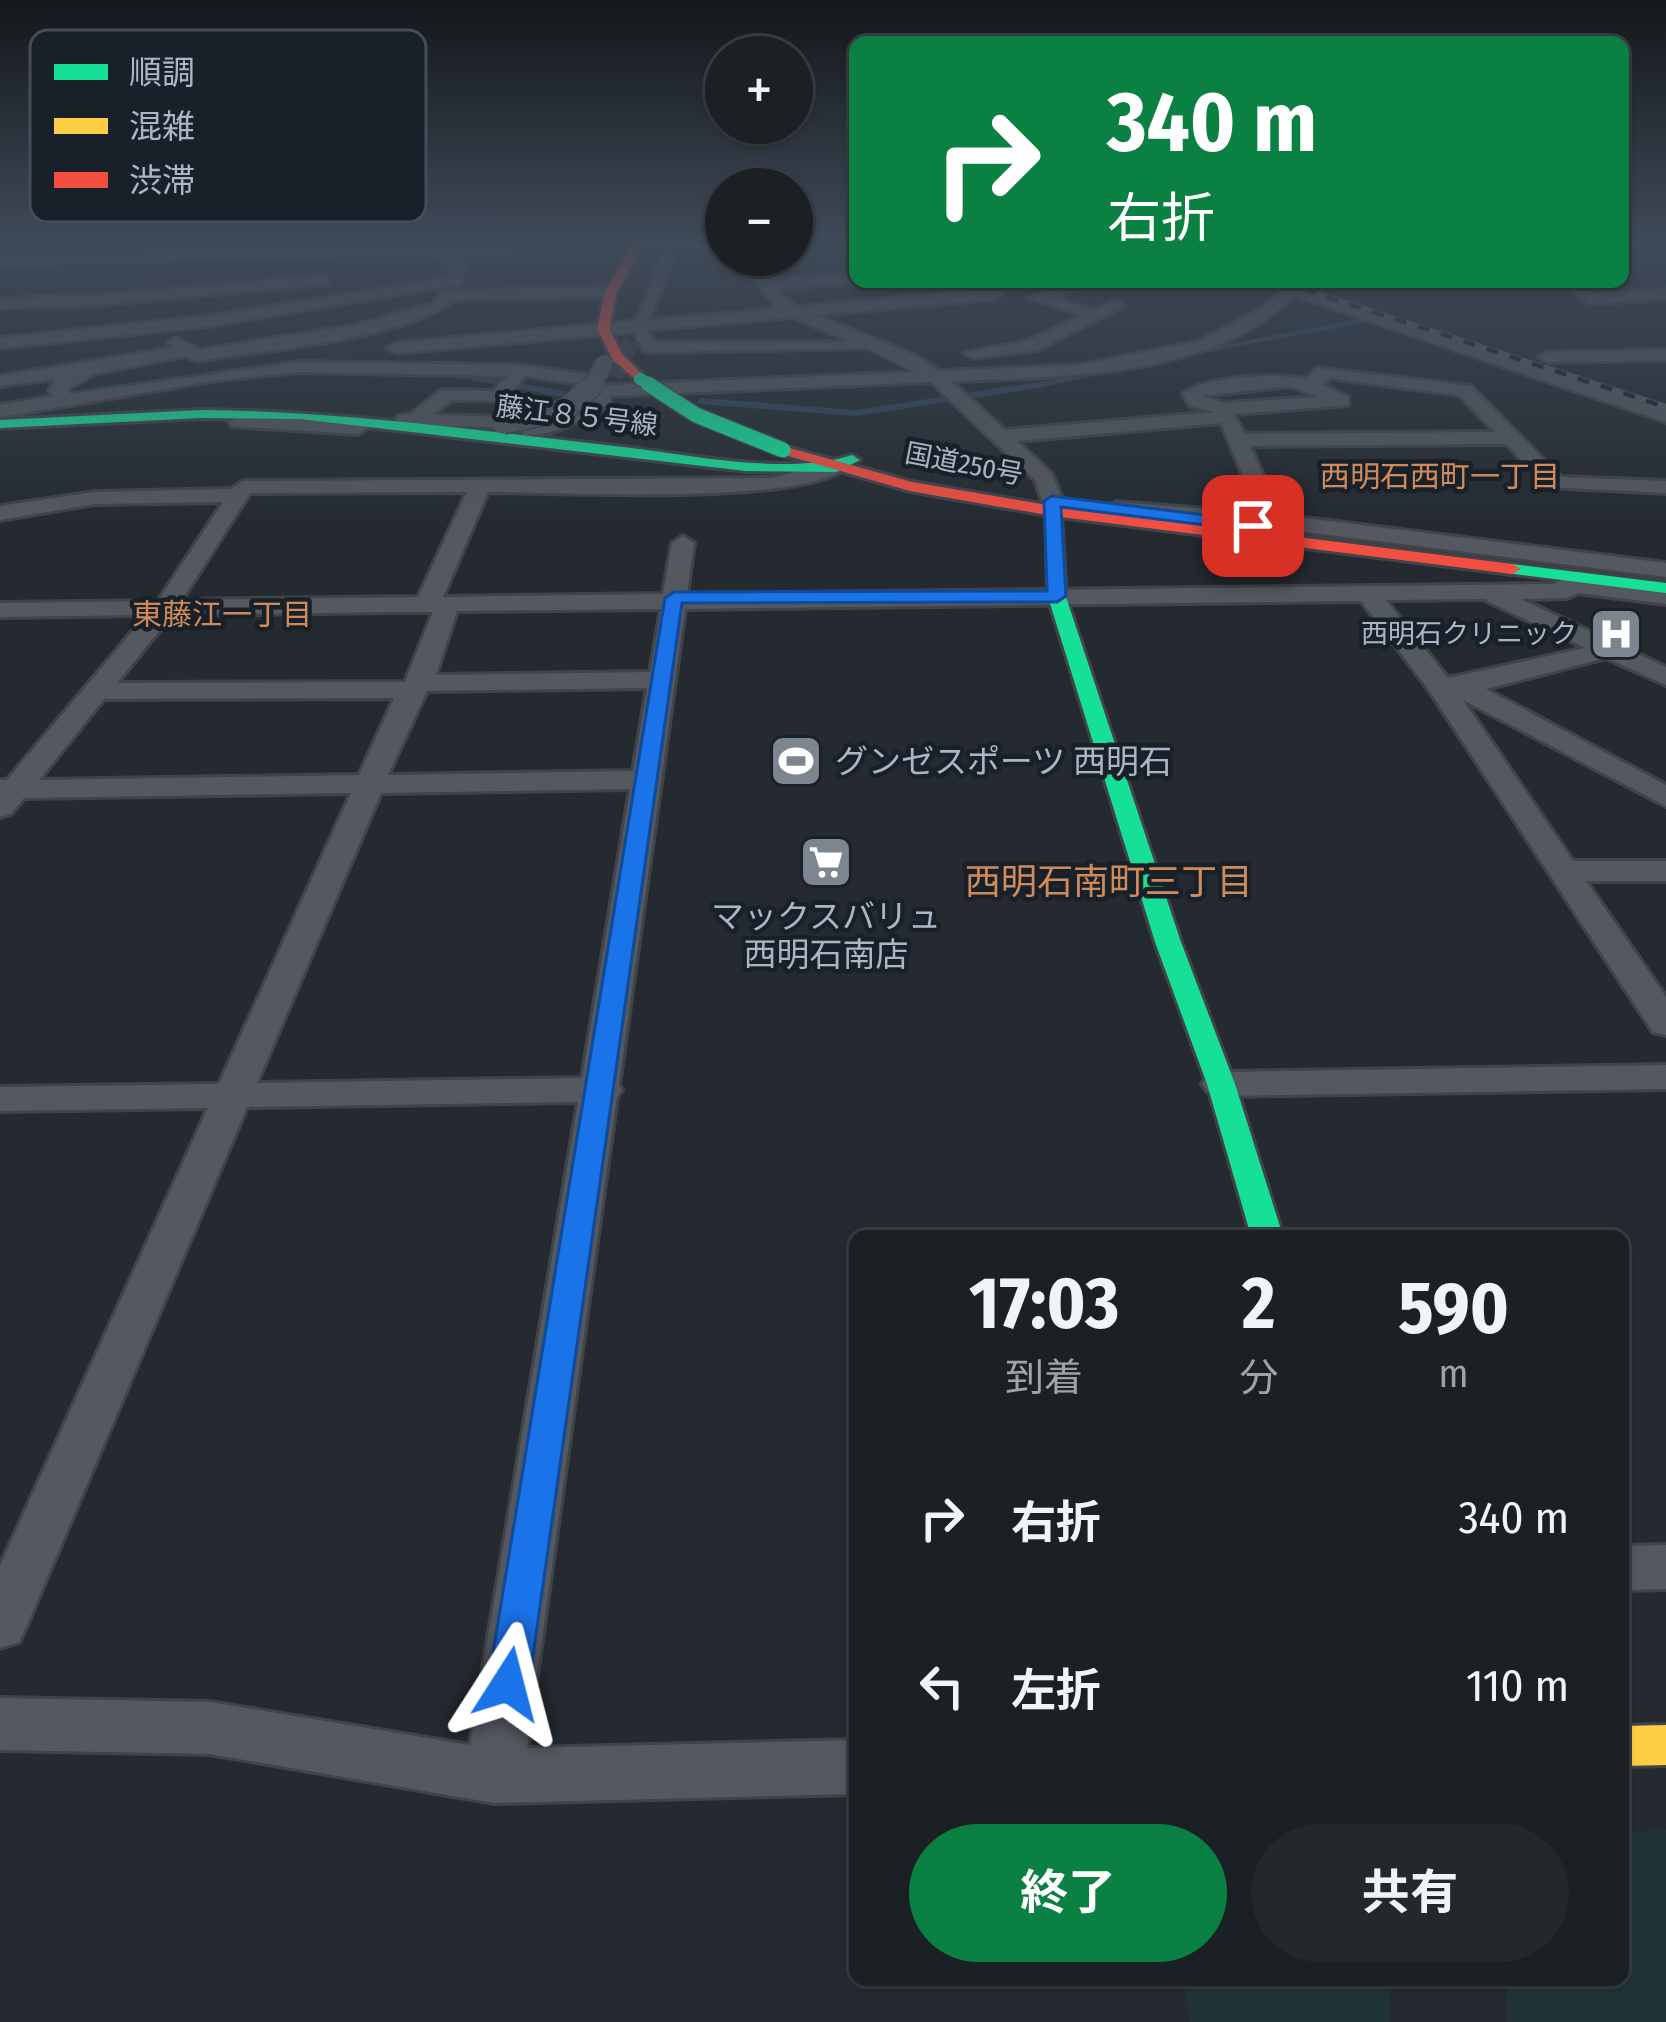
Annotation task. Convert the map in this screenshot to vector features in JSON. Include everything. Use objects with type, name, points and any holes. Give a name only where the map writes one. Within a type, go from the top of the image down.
[{"type":"main road","points":[[618,337],[621,353]]},
{"type":"main road","points":[[621,353],[624,337]]},
{"type":"main road","name":"国道250号","points":[[621,353],[714,411],[790,447],[844,464],[1053,506],[1215,532],[1666,588]]},
{"type":"main road","name":"藤江８５号線","points":[[2,422],[300,415],[726,464],[844,464]]},
{"type":"main road","points":[[1053,506],[1057,596],[1265,1230]]},
{"type":"main road","name":"国道250号","points":[[1053,506],[1116,509],[1666,573]]},
{"type":"main road","points":[[1629,1746],[1666,1744]]},
{"type":"street","points":[[0,344],[42,337]]},
{"type":"street","points":[[32,356],[44,337]]},
{"type":"street","points":[[0,381],[89,370],[182,346],[197,356],[248,344],[311,337]]},
{"type":"street","points":[[251,370],[277,362],[490,337]]},
{"type":"street","points":[[512,337],[621,353],[936,377],[1081,370],[1222,337]]},
{"type":"street","points":[[2,422],[67,399],[214,368],[513,380],[566,374],[585,379],[580,392],[638,337]]},
{"type":"street","points":[[644,337],[650,347],[879,347]]},
{"type":"street","points":[[300,415],[503,423],[578,405],[591,395],[621,353],[684,337]]},
{"type":"street","points":[[855,337],[908,359],[936,377],[1045,478],[1053,506]]},
{"type":"street","points":[[908,359],[1031,346],[1049,337]]},
{"type":"street","points":[[1442,337],[1666,416]]},
{"type":"street","points":[[1480,337],[1616,377]]},
{"type":"street","points":[[248,344],[277,362]]},
{"type":"street","points":[[1383,387],[1422,363],[1499,358],[1528,351]]},
{"type":"street","points":[[530,431],[592,409],[621,353]]},
{"type":"street","points":[[1548,357],[1666,355]]},
{"type":"street","points":[[67,399],[58,390],[61,383],[89,370]]},
{"type":"street","points":[[1309,385],[1321,378],[1317,374],[1383,387],[1465,390],[1555,482],[1666,487]]},
{"type":"street","points":[[418,418],[448,394],[497,397],[513,380]]},
{"type":"street","points":[[997,437],[1226,413],[1341,401],[1309,385],[1290,381],[1201,389],[1192,394],[1197,402],[1226,413],[1273,520]]},
{"type":"street","points":[[1623,401],[1658,391]]},
{"type":"street","points":[[1623,401],[1666,439]]},
{"type":"street","points":[[2,422],[212,421],[392,431]]},
{"type":"street","points":[[1237,440],[1514,438]]},
{"type":"street","points":[[5,796],[165,608],[243,487],[772,484],[820,476],[844,464]]},
{"type":"street","points":[[0,1625],[416,687],[438,603],[481,484]]},
{"type":"street","points":[[0,513],[95,498],[237,495]]},
{"type":"street","points":[[1116,509],[1273,520],[1666,573]]},
{"type":"street","points":[[1215,532],[1227,540],[1666,597]]},
{"type":"street","points":[[494,1776],[683,543]]},
{"type":"street","points":[[0,610],[674,598],[1567,592],[1566,584]]},
{"type":"street","points":[[1488,592],[1666,677]]},
{"type":"street","points":[[1369,595],[1440,686],[1666,1024]]},
{"type":"street","points":[[1440,686],[1467,686],[1609,650]]},
{"type":"street","points":[[93,691],[659,680]]},
{"type":"street","points":[[1440,686],[1475,695],[1666,797]]},
{"type":"street","points":[[5,796],[371,783],[645,780]]},
{"type":"street","points":[[1563,871],[1666,871]]},
{"type":"street","points":[[1221,1084],[1666,1077]]},
{"type":"street","points":[[0,1099],[602,1090]]},
{"type":"street","points":[[1629,1568],[1666,1567]]},
{"type":"street","points":[[0,1724],[210,1728],[494,1776],[849,1767]]},
{"type":"shaded area","points":[[1666,1830],[1666,2022],[1507,2022],[1507,1986],[1629,1986],[1629,1832]]},
{"type":"shaded area","points":[[1184,1986],[1390,1986],[1389,2022],[1190,2022]]},
{"type":"waterway","points":[[1186,354],[1274,337]]},
{"type":"waterway","points":[[1043,384],[1127,367]]},
{"type":"waterway","points":[[450,374],[524,387]]},
{"type":"waterway","points":[[508,384],[563,394]]},
{"type":"waterway","points":[[701,401],[856,413],[1043,384]]},
{"type":"waterway","points":[[1030,387],[1043,384]]},
{"type":"tunnel","points":[[615,377],[633,337]]},
{"type":"railway","points":[[1452,337],[1666,407]]},
{"type":"traffic: fast","points":[[640,379],[696,415],[783,450]]},
{"type":"traffic: fast","points":[[0,424],[201,414],[300,415],[746,466],[836,467],[852,460]]},
{"type":"traffic: fast","points":[[1052,501],[1057,597],[1168,942],[1221,1084],[1265,1230]]},
{"type":"traffic: fast","points":[[1512,569],[1666,588]]},
{"type":"traffic: slow","points":[[1629,1746],[1666,1745]]},
{"type":"traffic: jam","points":[[607,337],[618,357],[640,379]]},
{"type":"traffic: jam","points":[[783,450],[910,486],[1053,511],[1512,569]]},
{"type":"place","name":"西明石クリニック","points":[[1616,634]]},
{"type":"place","name":"グンゼスポーツ 西明石","points":[[796,761]]},
{"type":"place","name":"マックスバリュ 西明石南店","points":[[826,862]]},
{"type":"district","name":"西明石西町一丁目","points":[[1440,477]]},
{"type":"district","name":"東藤江一丁目","points":[[222,615]]},
{"type":"district","name":"西明石南町三丁目","points":[[1109,881]]},
{"type":"route","points":[[508,1684],[674,598],[1057,596],[1052,501],[1253,526]]}]
